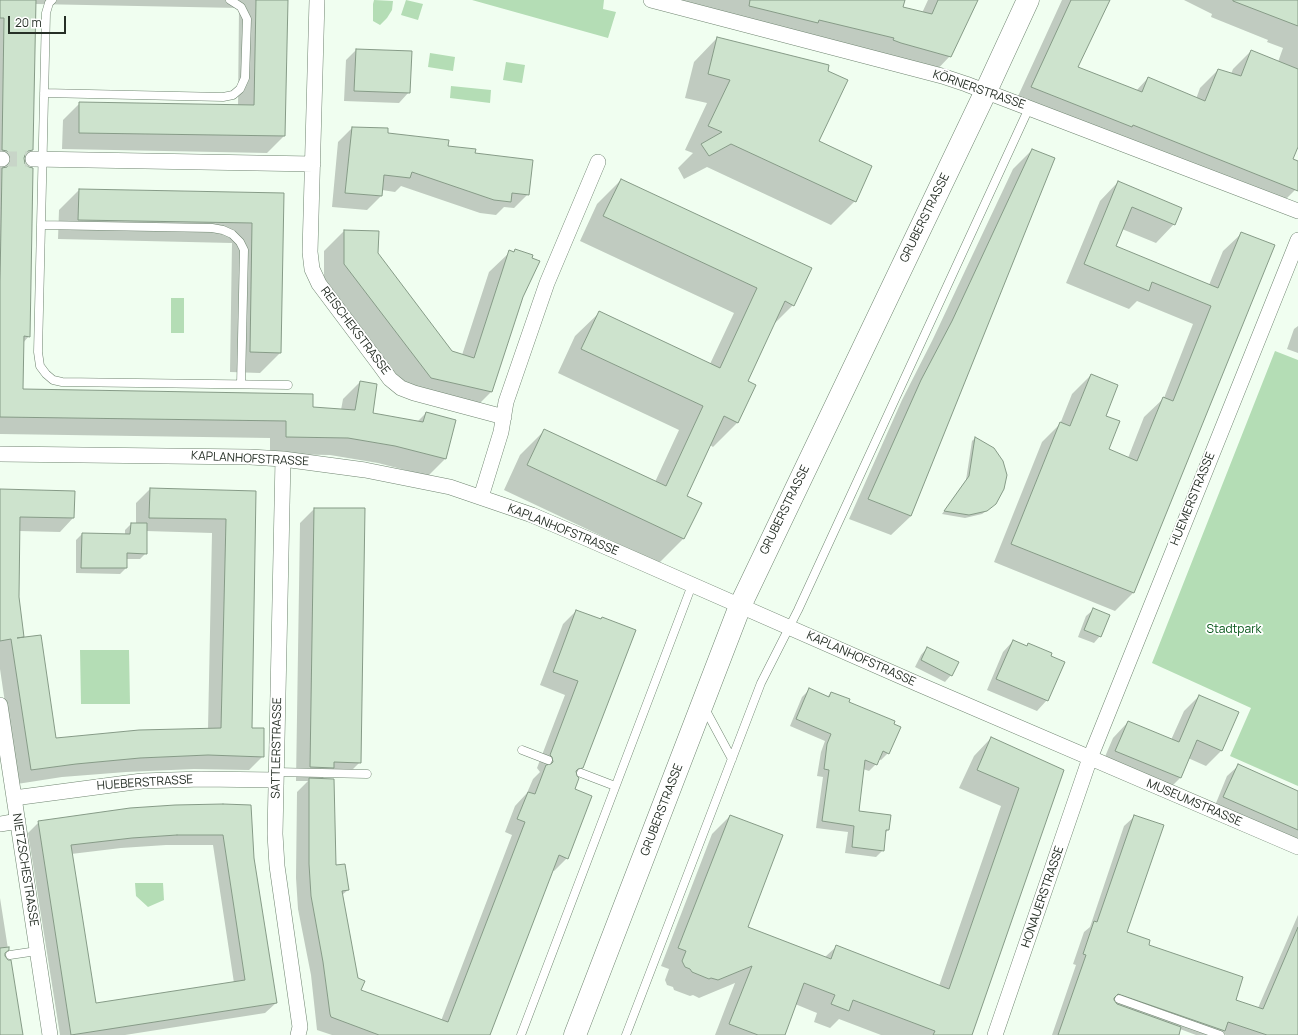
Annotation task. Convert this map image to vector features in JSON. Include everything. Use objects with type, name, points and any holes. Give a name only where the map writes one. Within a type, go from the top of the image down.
[{"type":"main road","name":"GRUBERSTRASSE","points":[[575,1035],[740,606],[986,92],[1028,0]]},
{"type":"street","name":"REISCHEKSTRASSE","points":[[317,0],[310,252],[312,269],[319,284],[390,378],[401,388],[414,393],[504,417]]},
{"type":"street","name":"KÖRNERSTRASSE","points":[[650,0],[942,76],[1298,211]]},
{"type":"street","points":[[38,159],[313,164]]},
{"type":"street","points":[[481,497],[501,432],[506,402],[547,283],[598,162]]},
{"type":"street","name":"HUEMERSTRASSE","points":[[1090,758],[1298,240]]},
{"type":"street","name":"KAPLANHOFSTRASSE","points":[[0,454],[250,457],[283,459],[350,467],[450,487],[532,515],[1090,758]]},
{"type":"street","name":"SATTLERSTRASSE","points":[[283,459],[275,834],[277,859],[300,1028],[298,1035]]},
{"type":"street","name":"NIETZSCHESTRASSE","points":[[0,705],[50,1035]]},
{"type":"street","name":"MUSEUMSTRASSE","points":[[1090,758],[1298,847]]},
{"type":"street","name":"HONAUERSTRASSE","points":[[995,1035],[1090,758]]},
{"type":"street","name":"HUEBERSTRASSE","points":[[14,798],[142,781],[276,776]]},
{"type":"street","points":[[0,824],[18,821]]},
{"type":"lane","points":[[52,0],[49,2],[46,13],[44,92],[38,159],[41,225],[38,352],[40,366],[53,380],[62,382],[288,385]]},
{"type":"lane","points":[[44,92],[223,97],[233,95],[240,89],[245,78],[247,19],[241,7],[230,0]]},
{"type":"lane","points":[[626,1035],[761,683],[789,628],[1029,108]]},
{"type":"lane","points":[[41,225],[212,228],[223,230],[232,234],[240,242],[244,250],[241,384]]},
{"type":"lane","points":[[521,1035],[692,584]]},
{"type":"lane","points":[[702,704],[732,759]]},
{"type":"lane","points":[[522,750],[548,760]]},
{"type":"lane","points":[[581,772],[615,786]]},
{"type":"lane","points":[[276,776],[367,774]]},
{"type":"lane","points":[[10,955],[37,951]]},
{"type":"lane","points":[[1119,999],[1220,1035]]},
{"type":"green space","points":[[374,0],[393,1],[392,10],[380,25],[373,21]]},
{"type":"green space","points":[[406,0],[423,4],[418,20],[401,15]]},
{"type":"green space","points":[[472,0],[604,0],[603,9],[616,12],[608,38]]},
{"type":"green space","points":[[430,53],[455,57],[453,71],[428,67]]},
{"type":"green space","points":[[506,62],[525,65],[522,83],[503,80]]},
{"type":"green space","points":[[451,86],[491,90],[490,103],[450,98]]},
{"type":"green space","points":[[171,298],[184,298],[184,333],[171,333]]},
{"type":"green space","name":"Stadtpark","points":[[1275,351],[1298,360],[1298,786],[1230,756],[1251,708],[1152,663]]},
{"type":"green space","points":[[80,650],[129,650],[130,704],[81,704]]},
{"type":"green space","points":[[135,883],[163,883],[164,900],[148,907],[136,896]]},
{"type":"building","points":[[0,0],[36,0],[33,150],[28,151],[24,158],[25,164],[33,168],[30,337],[24,336],[23,389],[313,394],[313,407],[355,410],[360,381],[377,384],[373,413],[423,422],[426,412],[456,420],[446,459],[395,446],[348,438],[286,437],[286,421],[0,417],[2,168],[7,167],[10,164],[11,159],[10,154],[7,151],[2,150],[4,18],[0,18]]},
{"type":"building","points":[[256,0],[288,0],[285,136],[79,133],[79,102],[254,105]]},
{"type":"building","points":[[750,0],[905,0],[903,7],[932,14],[938,0],[978,0],[951,57],[901,43],[893,40],[894,38],[819,20],[818,23],[749,6]]},
{"type":"building","points":[[1071,0],[1110,0],[1078,67],[1142,92],[1148,77],[1205,101],[1218,69],[1241,76],[1251,50],[1298,69],[1298,147],[1293,159],[1298,161],[1298,191],[1133,125],[1132,127],[1031,87]]},
{"type":"building","points":[[1298,0],[1298,26],[1233,1]]},
{"type":"building","points":[[717,37],[829,65],[828,71],[848,80],[819,141],[872,166],[856,202],[731,144],[709,156],[701,144],[722,132],[708,126],[730,80],[708,74]]},
{"type":"building","points":[[356,49],[412,51],[410,93],[354,91]]},
{"type":"building","points":[[352,127],[388,128],[388,133],[449,140],[448,146],[476,149],[475,153],[533,160],[529,195],[512,193],[511,202],[494,200],[412,172],[410,178],[384,175],[382,196],[345,193]]},
{"type":"building","points":[[1032,149],[1055,158],[911,516],[868,499],[921,380],[952,321]]},
{"type":"building","points":[[621,179],[812,268],[794,306],[785,301],[748,381],[756,385],[738,423],[724,416],[687,496],[702,503],[684,539],[527,465],[544,429],[666,486],[703,406],[581,349],[599,311],[720,368],[757,288],[603,216]]},
{"type":"building","points":[[1118,181],[1182,208],[1175,225],[1132,207],[1116,246],[1218,288],[1241,232],[1275,245],[1134,593],[1011,544],[1060,422],[1070,426],[1091,374],[1118,385],[1106,416],[1120,421],[1109,449],[1137,461],[1163,397],[1173,401],[1211,306],[1152,282],[1149,291],[1084,264]]},
{"type":"building","points":[[79,189],[284,193],[281,353],[250,352],[252,223],[78,220]]},
{"type":"building","points":[[344,230],[379,231],[378,253],[452,351],[474,358],[509,250],[514,252],[515,249],[533,255],[532,258],[540,261],[523,297],[492,392],[431,378],[344,264]]},
{"type":"building","points":[[975,437],[994,448],[1003,461],[1007,475],[1004,489],[996,504],[987,511],[969,515],[944,511],[969,476]]},
{"type":"building","points":[[150,488],[256,491],[252,728],[264,728],[264,757],[208,755],[140,758],[31,770],[11,639],[0,641],[0,489],[75,491],[74,518],[20,517],[19,597],[24,637],[17,638],[41,635],[56,738],[139,730],[221,728],[226,519],[149,518]]},
{"type":"building","points":[[314,508],[365,508],[361,763],[334,762],[334,768],[310,767]]},
{"type":"building","points":[[131,523],[147,523],[147,554],[127,553],[127,568],[81,568],[82,533],[130,534]]},
{"type":"building","points":[[1093,608],[1110,615],[1101,637],[1084,630]]},
{"type":"building","points":[[576,610],[601,619],[602,617],[636,630],[583,768],[576,771],[579,778],[575,789],[592,796],[568,859],[559,855],[490,1035],[379,1035],[331,1017],[311,896],[309,864],[309,778],[334,779],[336,865],[345,864],[349,890],[342,891],[358,978],[365,981],[361,990],[448,1022],[525,822],[517,819],[528,792],[535,794],[546,765],[553,762],[550,755],[578,681],[553,672]]},
{"type":"building","points":[[1013,640],[1027,646],[1028,643],[1052,653],[1051,656],[1065,662],[1048,701],[996,679]]},
{"type":"building","points":[[927,647],[959,662],[952,676],[921,660]]},
{"type":"building","points":[[809,688],[829,697],[831,692],[850,699],[849,702],[895,721],[894,724],[901,727],[889,754],[883,751],[877,765],[865,760],[859,811],[891,815],[889,830],[886,830],[884,851],[852,847],[854,826],[822,821],[829,770],[824,769],[827,744],[831,734],[796,719]]},
{"type":"building","points":[[1199,695],[1239,712],[1222,751],[1197,740],[1181,778],[1115,751],[1128,721],[1179,742]]},
{"type":"building","points":[[991,737],[1064,770],[972,1035],[933,1035],[935,1031],[853,1000],[849,1011],[831,1004],[835,995],[804,983],[785,1035],[758,1035],[729,1024],[752,966],[718,980],[711,978],[709,979],[692,972],[690,969],[685,967],[682,961],[686,951],[678,948],[730,815],[783,835],[748,927],[831,959],[836,945],[949,989],[1019,788],[977,770]]},
{"type":"building","points":[[1238,764],[1298,791],[1298,830],[1223,797]]},
{"type":"building","points":[[175,805],[251,805],[254,858],[277,1003],[71,1035],[38,821],[130,808]],"holes":[[[177,835],[223,835],[245,980],[96,1003],[71,845],[132,838]]]},
{"type":"building","points":[[1134,815],[1164,825],[1127,932],[1150,940],[1149,945],[1243,977],[1236,1000],[1263,1009],[1298,927],[1298,1035],[1267,1035],[1228,1022],[1225,1031],[1118,994],[1114,998],[1117,1004],[1181,1027],[1179,1035],[1058,1035],[1086,955],[1083,954],[1094,921],[1097,922]]},
{"type":"building","points":[[9,947],[9,950],[5,953],[5,956],[8,960],[11,960],[23,1035],[0,1035],[0,948]]},
{"type":"tunnel","points":[[2,159],[33,159]]}]
